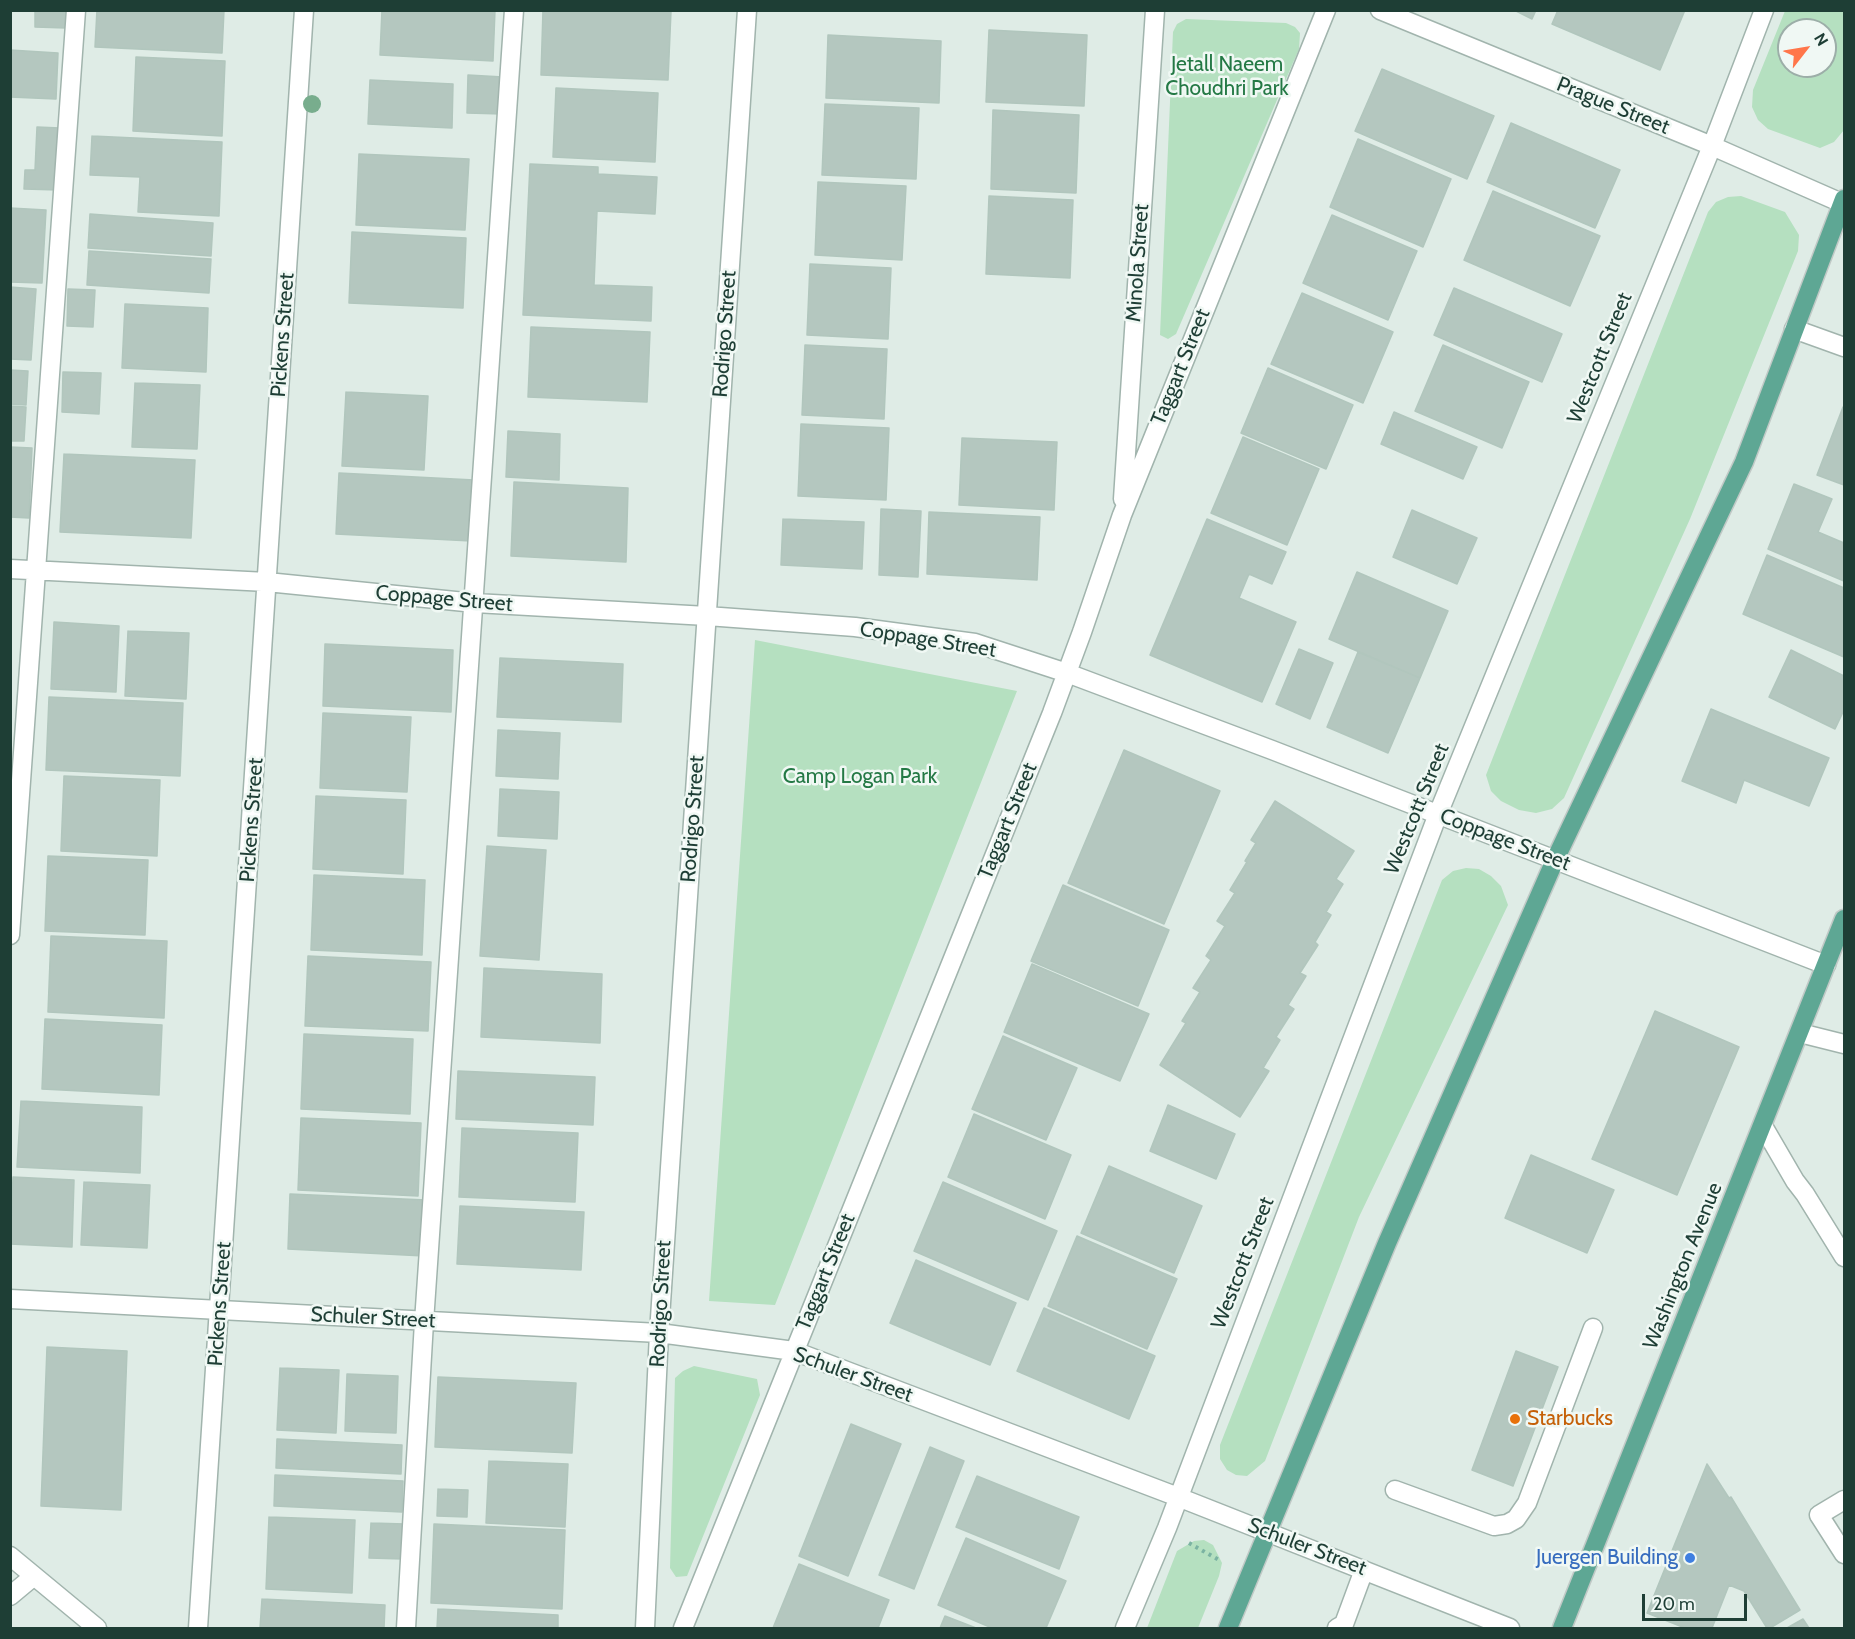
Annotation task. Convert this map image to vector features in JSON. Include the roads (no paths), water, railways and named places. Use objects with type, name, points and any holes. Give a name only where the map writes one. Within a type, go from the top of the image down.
[{"type":"main road","points":[[1228,1629],[1387,1243],[1555,860],[1744,462],[1844,202]]},
{"type":"main road","name":"Washington Avenue","points":[[1562,1629],[1845,919]]},
{"type":"street","points":[[10,935],[38,571],[76,10]]},
{"type":"street","name":"Pickens Street","points":[[198,1629],[304,10]]},
{"type":"street","points":[[406,1629],[424,1322],[514,10]]},
{"type":"street","name":"Rodrigo Street","points":[[645,1629],[658,1332],[747,10]]},
{"type":"street","name":"Minola Street","points":[[1122,515],[1155,10]]},
{"type":"street","name":"Taggart Street","points":[[683,1629],[1067,673],[1122,515],[1326,10]]},
{"type":"street","name":"Prague Street","points":[[1380,10],[1844,202]]},
{"type":"street","name":"Westcott Street","points":[[1125,1629],[1178,1497],[1438,814],[1712,146],[1764,10]]},
{"type":"street","points":[[1794,329],[1845,347]]},
{"type":"street","name":"Coppage Street","points":[[10,569],[267,582],[475,603],[855,627],[975,643],[1067,673],[1826,965]]},
{"type":"street","points":[[1800,1033],[1845,1044]]},
{"type":"street","points":[[1763,1126],[1795,1181],[1845,1257]]},
{"type":"street","name":"Schuler Street","points":[[10,1299],[424,1322],[658,1332],[794,1351],[1365,1570],[1481,1623],[1510,1629]]},
{"type":"street","points":[[1395,1490],[1494,1526],[1507,1524],[1516,1519],[1527,1503],[1593,1328]]},
{"type":"street","points":[[1845,1500],[1819,1515],[1845,1554]]},
{"type":"street","points":[[10,1556],[97,1629]]},
{"type":"street","points":[[1337,1629],[1344,1624],[1365,1570]]},
{"type":"street","points":[[10,1596],[34,1576]]},
{"type":"place","name":"Starbucks","points":[[1515,1419]]},
{"type":"place","name":"Juergen Building","points":[[1690,1558]]},
{"type":"park label","name":"Jetall Naeem Choudhri Park","points":[[1227,77]]},
{"type":"park label","name":"Camp Logan Park","points":[[860,777]]}]
